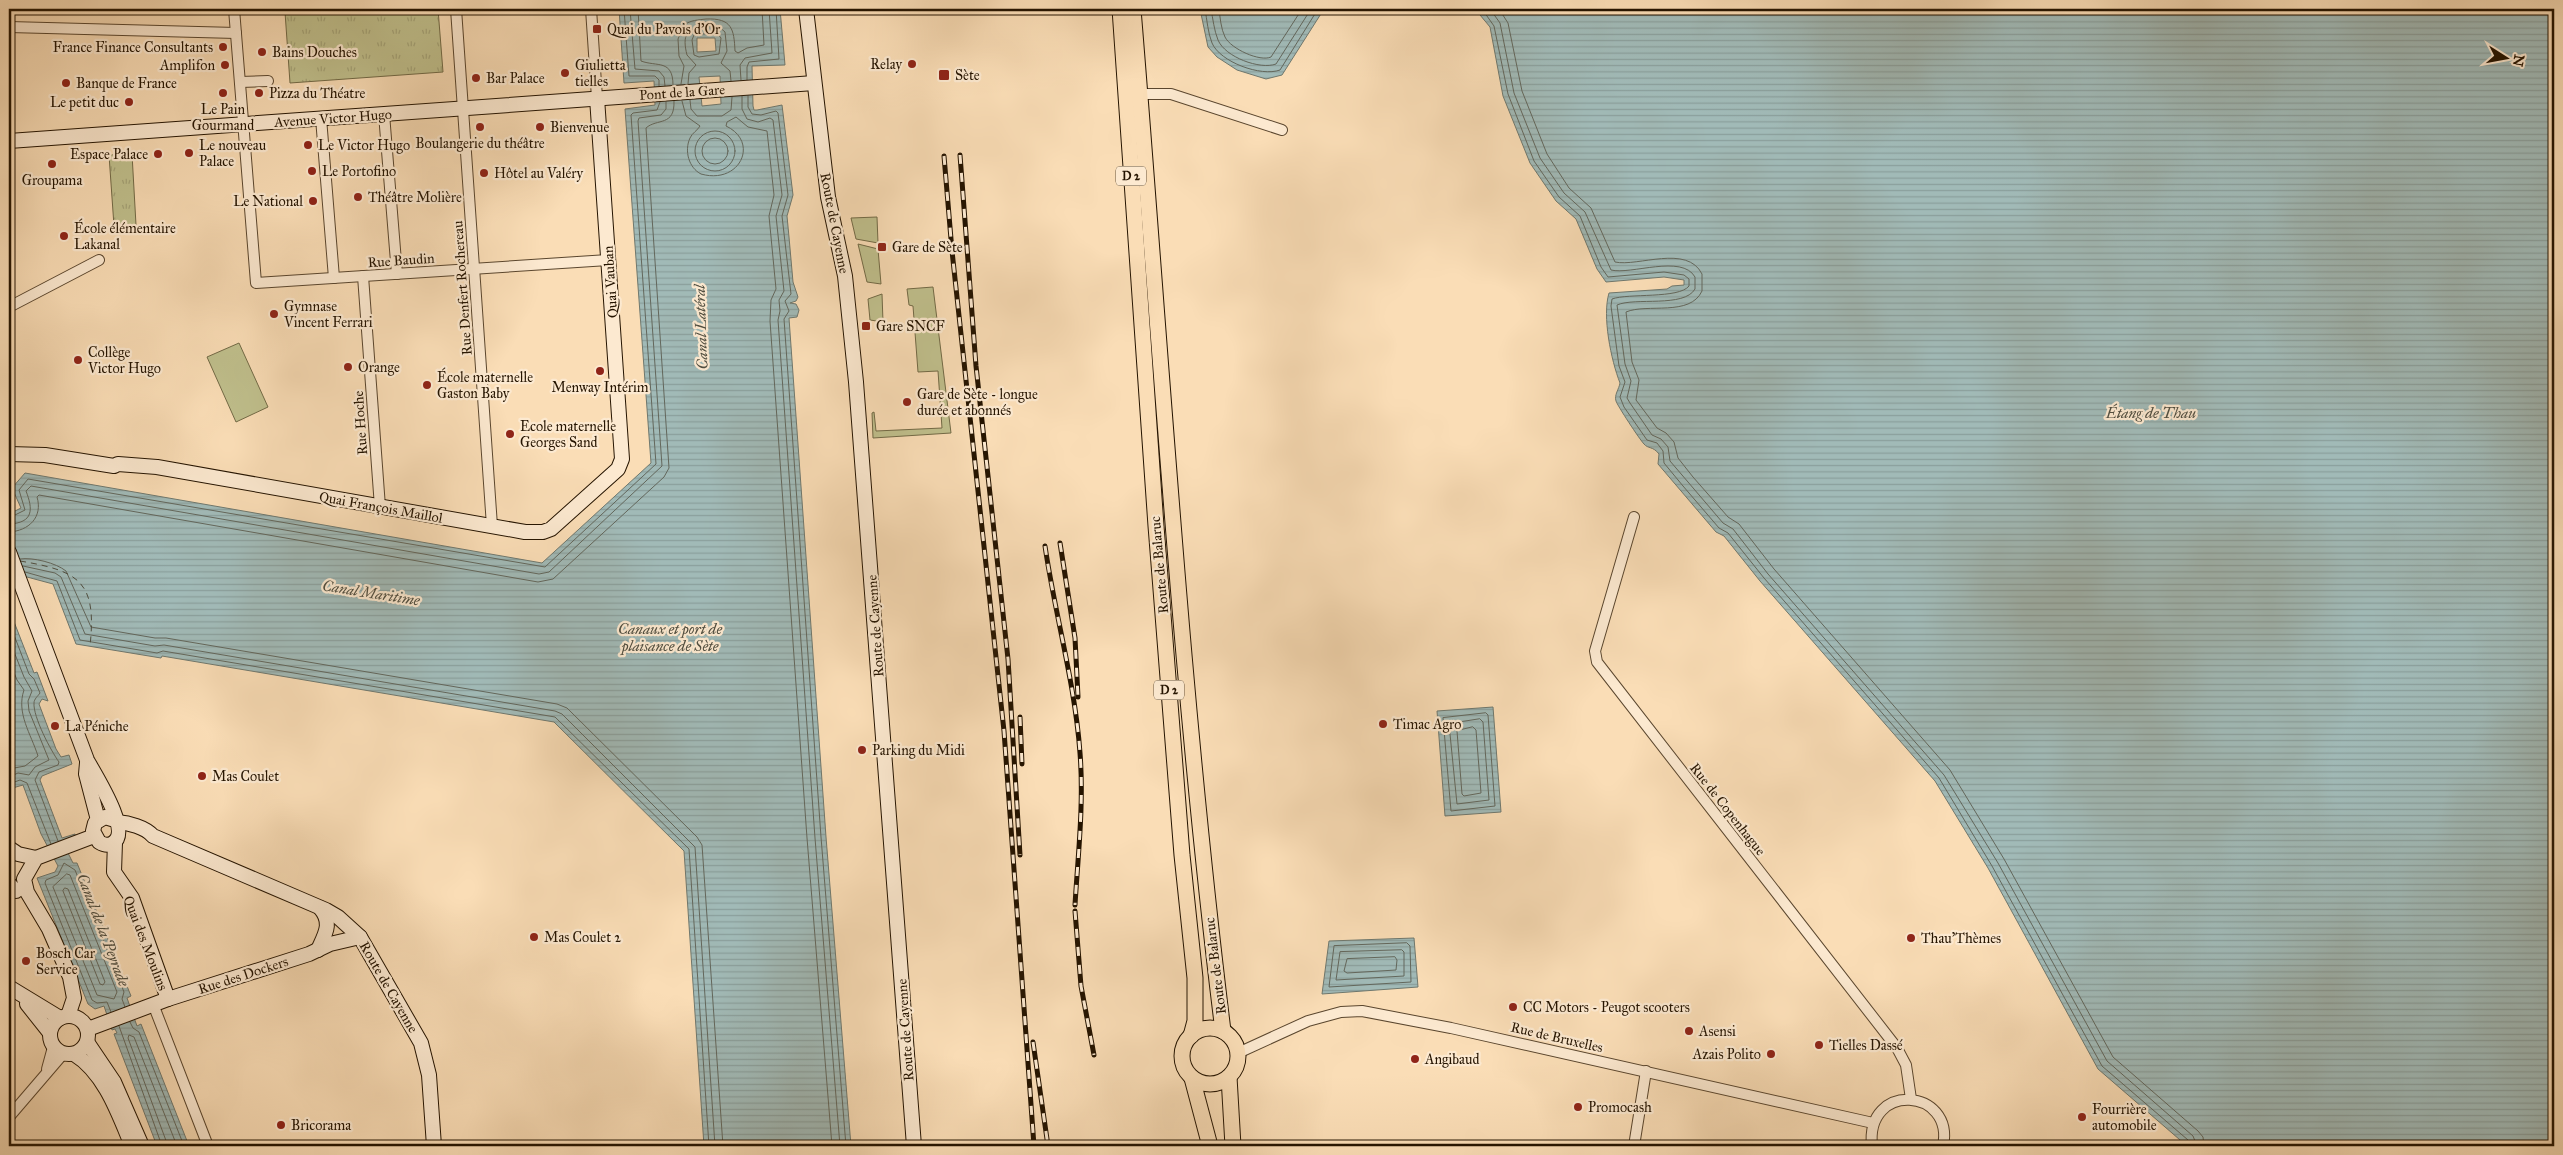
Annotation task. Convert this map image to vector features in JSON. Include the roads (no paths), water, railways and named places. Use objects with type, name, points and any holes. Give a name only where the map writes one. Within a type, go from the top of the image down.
[{"type":"main road","name":"Route de Cayenne","points":[[806,9],[828,202],[845,276],[856,382],[914,1146]]},
{"type":"main road","name":"Route de Balaruc","points":[[1120,9],[1132,94],[1210,934],[1222,1031]]},
{"type":"main road","name":"Route de Balaruc","points":[[1133,9],[1132,94],[1156,526],[1182,855],[1195,978],[1195,1021],[1191,1036]]},
{"type":"main road","name":"Pont de la Gare","points":[[597,98],[814,83]]},
{"type":"main road","name":"Avenue Victor Hugo","points":[[9,142],[597,98]]},
{"type":"main road","name":"Quai Vauban","points":[[597,98],[622,439],[620,465]]},
{"type":"main road","name":"Quai François Maillol","points":[[9,443],[60,450],[115,461],[118,464]]},
{"type":"main road","name":"Quai François Maillol","points":[[9,454],[45,455],[114,466],[118,464],[157,468],[492,526],[537,532],[551,529],[620,465]]},
{"type":"main road","points":[[9,552],[87,760],[111,805],[120,830],[117,840],[103,844],[94,836],[93,827],[98,820],[109,817],[116,821]]},
{"type":"main road","points":[[87,760],[86,774],[98,820]]},
{"type":"main road","name":"Route de Cayenne","points":[[116,821],[128,823],[150,832],[154,836],[319,907],[338,917],[360,937],[421,1043],[429,1075],[434,1146]]},
{"type":"main road","points":[[9,848],[18,854],[41,856],[94,836]]},
{"type":"main road","name":"Route de Cayenne","points":[[117,840],[154,836]]},
{"type":"main road","name":"Quai des Moulins","points":[[117,840],[114,872],[132,898],[168,999],[152,1004]]},
{"type":"main road","points":[[41,856],[26,872],[24,884],[49,929],[70,977],[74,998],[64,1017],[52,1027],[50,1033]]},
{"type":"main road","points":[[318,950],[328,924],[327,918],[319,907]]},
{"type":"main road","name":"Rue des Dockers","points":[[168,999],[360,937]]},
{"type":"main road","points":[[14,991],[64,1017],[78,1018],[114,1082],[142,1146]]},
{"type":"main road","points":[[14,991],[64,1052],[87,1065],[107,1092],[132,1146]]},
{"type":"main road","points":[[64,1052],[84,1047],[88,1036],[105,1022],[152,1004]]},
{"type":"main road","points":[[1210,1146],[1192,1078],[1182,1060],[1184,1047],[1191,1036],[1203,1029],[1222,1031],[1233,1040],[1238,1052],[1236,1066],[1229,1077],[1233,1146]]},
{"type":"main road","points":[[1192,1078],[1210,1084],[1229,1077]]},
{"type":"street","points":[[234,9],[243,124]]},
{"type":"street","name":"Rue Denfert Rochereau","points":[[456,9],[492,526]]},
{"type":"street","points":[[591,9],[597,98]]},
{"type":"street","points":[[9,27],[236,33]]},
{"type":"street","points":[[240,82],[268,81]]},
{"type":"street","points":[[1132,94],[1171,94],[1282,130]]},
{"type":"street","points":[[384,114],[397,274]]},
{"type":"street","points":[[321,118],[334,278]]},
{"type":"street","name":"Rue Baudin","points":[[243,124],[256,283],[608,260]]},
{"type":"street","points":[[9,307],[99,260]]},
{"type":"street","name":"Rue Hoche","points":[[363,276],[380,507]]},
{"type":"street","name":"Rue de Copenhague","points":[[1634,517],[1595,651],[1597,662],[1897,1048],[1906,1065],[1911,1099]]},
{"type":"street","name":"Quai des Moulins","points":[[152,1004],[208,1146]]},
{"type":"street","name":"Rue de Bruxelles","points":[[1238,1052],[1308,1021],[1341,1012],[1362,1011],[1387,1014],[1873,1123]]},
{"type":"street","points":[[9,1117],[64,1052]]},
{"type":"street","points":[[1634,1146],[1646,1071]]},
{"type":"street","points":[[1872,1146],[1873,1123],[1879,1113],[1888,1105],[1899,1100],[1911,1099],[1928,1106],[1941,1120],[1945,1132],[1945,1146]]},
{"type":"water","name":"Canaux et port de plaisance de Sète","points":[[619,9],[780,9],[785,65],[752,66],[753,106],[754,110],[757,110],[782,105],[793,195],[787,216],[793,282],[798,297],[796,301],[790,303],[796,304],[799,310],[797,317],[789,318],[826,837],[851,1146],[704,1146],[684,851],[554,722],[162,656],[161,658],[76,644],[53,584],[27,577],[9,583],[9,514],[21,508],[12,488],[25,473],[542,563],[651,463],[625,109],[655,105],[654,81],[624,83]],"holes":[[[697,38],[715,38],[716,51],[697,52]],[[720,76],[721,104],[702,106],[699,77]]]},
{"type":"water","points":[[1200,9],[1324,9],[1282,75],[1266,79],[1237,70],[1217,57],[1208,47]]},
{"type":"water","name":"Étang de Thau","points":[[1475,9],[2554,9],[2554,1146],[2187,1146],[2098,1069],[1988,868],[1935,781],[1760,581],[1724,536],[1716,532],[1658,464],[1659,454],[1644,444],[1620,409],[1616,401],[1616,394],[1620,383],[1607,326],[1606,314],[1609,293],[1667,289],[1672,286],[1684,285],[1684,280],[1664,277],[1606,282],[1597,269],[1576,219],[1556,201],[1530,163],[1503,96],[1490,27]]},
{"type":"water","name":"Canal de la Peyrade","points":[[9,609],[34,673],[37,672],[48,701],[42,699],[39,704],[56,749],[61,757],[69,755],[72,764],[42,776],[40,780],[62,838],[75,834],[80,848],[68,853],[73,863],[77,863],[131,996],[127,998],[137,1026],[141,1024],[189,1146],[157,1146],[114,1034],[117,1033],[115,1029],[112,1030],[104,1006],[95,1009],[88,1004],[37,878],[55,872],[58,866],[41,834],[23,785],[9,789]]},
{"type":"water","points":[[1493,707],[1501,812],[1445,816],[1437,711]]},
{"type":"water","points":[[1414,938],[1418,987],[1322,994],[1329,941]]},
{"type":"railway","points":[[960,155],[976,366],[1008,659],[1020,855]]},
{"type":"railway","points":[[944,156],[952,251],[1004,731],[1034,1146]]},
{"type":"railway","points":[[1060,543],[1075,638],[1078,697]]},
{"type":"railway","points":[[1045,546],[1074,701],[1080,753],[1081,810],[1075,905]]},
{"type":"railway","points":[[1020,717],[1022,764]]},
{"type":"railway","points":[[1075,911],[1081,986],[1094,1055]]},
{"type":"railway","points":[[1033,1042],[1048,1146]]},
{"type":"place","name":"Quai du Pavois d'Or","points":[[597,29]]},
{"type":"place","name":"France Finance Consultants","points":[[223,47]]},
{"type":"place","name":"Bains Douches","points":[[262,52]]},
{"type":"place","name":"Relay","points":[[912,64]]},
{"type":"place","name":"Amplifon","points":[[225,65]]},
{"type":"place","name":"Giulietta tielles","points":[[565,73]]},
{"type":"place","name":"Sète","points":[[944,75]]},
{"type":"place","name":"Bar Palace","points":[[476,78]]},
{"type":"place","name":"Banque de France","points":[[66,83]]},
{"type":"place","name":"Le Pain Gourmand","points":[[223,93]]},
{"type":"place","name":"Pizza du Théatre","points":[[259,93]]},
{"type":"place","name":"Le petit duc","points":[[129,102]]},
{"type":"place","name":"Boulangerie du théâtre","points":[[480,127]]},
{"type":"place","name":"Bienvenue","points":[[540,127]]},
{"type":"place","name":"Le Victor Hugo","points":[[308,145]]},
{"type":"place","name":"Le nouveau Palace","points":[[189,153]]},
{"type":"place","name":"Espace Palace","points":[[158,154]]},
{"type":"place","name":"Groupama","points":[[52,164]]},
{"type":"place","name":"Le Portofino","points":[[312,171]]},
{"type":"place","name":"Hôtel au Valéry","points":[[484,173]]},
{"type":"place","name":"Théâtre Molière","points":[[358,197]]},
{"type":"place","name":"Le National","points":[[313,201]]},
{"type":"place","name":"École élémentaire Lakanal","points":[[64,236]]},
{"type":"place","name":"Gare de Sète","points":[[882,247]]},
{"type":"place","name":"Gymnase Vincent Ferrari","points":[[274,314]]},
{"type":"place","name":"Gare SNCF","points":[[866,326]]},
{"type":"place","name":"Collège Victor Hugo","points":[[78,360]]},
{"type":"place","name":"Orange","points":[[348,367]]},
{"type":"place","name":"Menway Intérim","points":[[600,371]]},
{"type":"place","name":"École maternelle Gaston Baby","points":[[427,385]]},
{"type":"place","name":"Gare de Sète - longue durée et abonnés","points":[[907,402]]},
{"type":"place","name":"Ecole maternelle Georges Sand","points":[[510,434]]},
{"type":"place","name":"Timac Agro","points":[[1383,724]]},
{"type":"place","name":"La Péniche","points":[[55,726]]},
{"type":"place","name":"Parking du Midi","points":[[862,750]]},
{"type":"place","name":"Mas Coulet","points":[[202,776]]},
{"type":"place","name":"Mas Coulet 2","points":[[534,937]]},
{"type":"place","name":"Thau'Thèmes","points":[[1911,938]]},
{"type":"place","name":"Bosch Car Service","points":[[26,961]]},
{"type":"place","name":"CC Motors - Peugot scooters","points":[[1513,1007]]},
{"type":"place","name":"Asensi","points":[[1689,1031]]},
{"type":"place","name":"Tielles Dassé","points":[[1819,1045]]},
{"type":"place","name":"Azais Polito","points":[[1771,1054]]},
{"type":"place","name":"Angibaud","points":[[1415,1059]]},
{"type":"place","name":"Promocash","points":[[1578,1107]]},
{"type":"place","name":"Fourrière automobile","points":[[2082,1117]]},
{"type":"place","name":"Bricorama","points":[[281,1125]]},
{"type":"water label","name":"Canal Latéral","points":[[701,327]]},
{"type":"water label","name":"Canal Maritime","points":[[371,593]]}]
